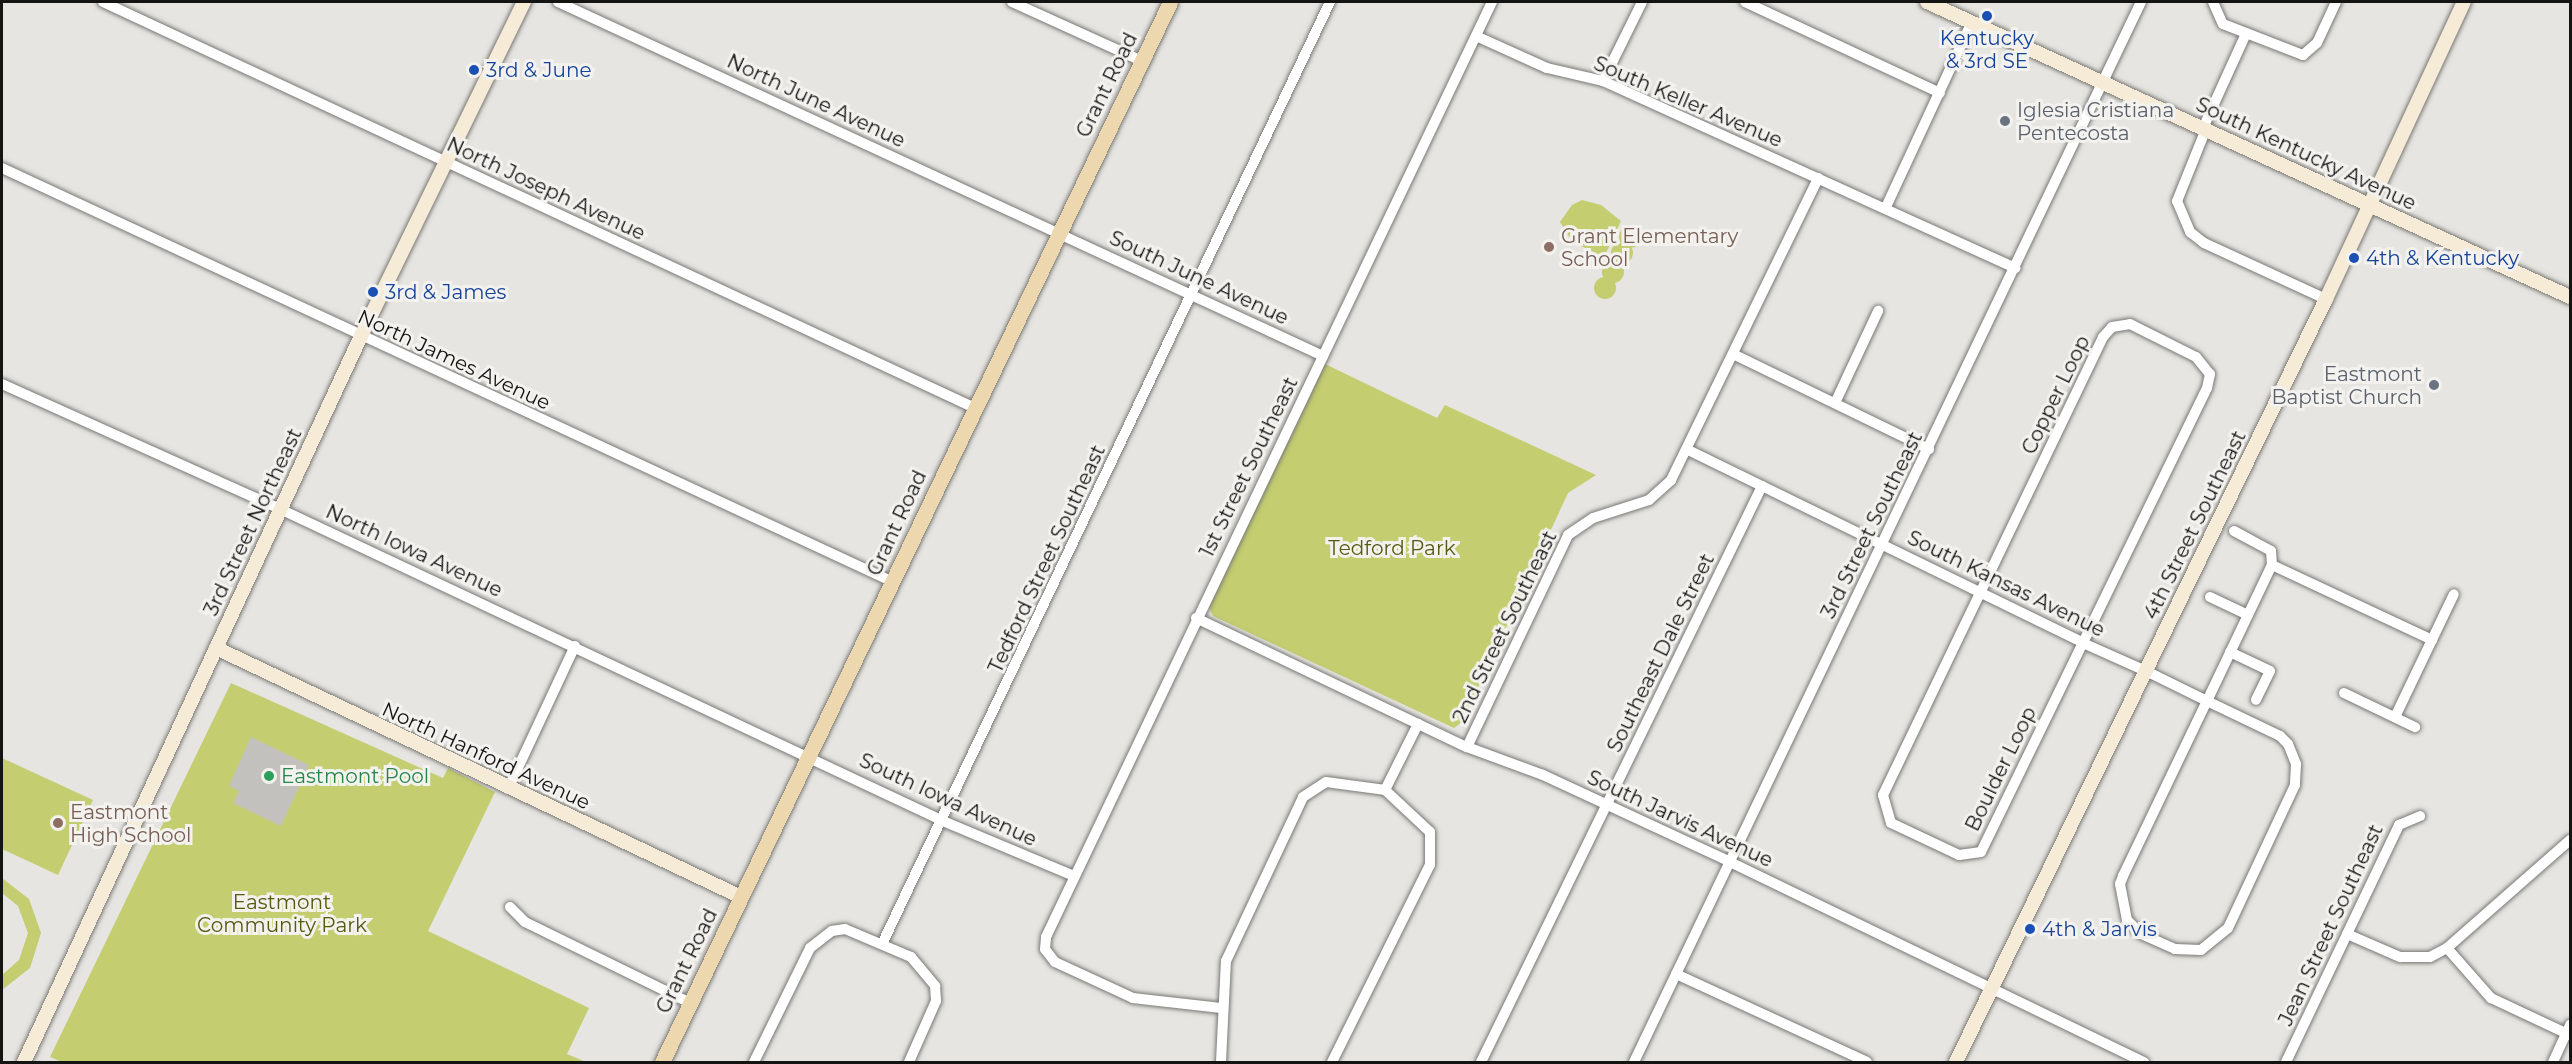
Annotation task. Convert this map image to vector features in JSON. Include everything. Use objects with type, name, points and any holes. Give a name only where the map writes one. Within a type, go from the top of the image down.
[{"type":"main road","name":"Grant Road","points":[[662,1062],[1170,2]]},
{"type":"street","name":"North Joseph Avenue","points":[[103,2],[975,408]]},
{"type":"street","name":"3rd Street Northeast","points":[[24,1062],[280,509],[444,162],[524,2]]},
{"type":"street","name":"North June Avenue","points":[[558,2],[1059,234]]},
{"type":"street","points":[[1012,2],[1142,61]]},
{"type":"street","name":"Tedford Street Southeast","points":[[883,942],[944,821],[1330,2]]},
{"type":"street","name":"1st Street Southeast","points":[[1221,1008],[1133,998],[1055,962],[1045,950],[1049,927],[1492,2]]},
{"type":"street","points":[[1603,81],[1642,2]]},
{"type":"street","points":[[1745,2],[1940,93]]},
{"type":"street","name":"South Kentucky Avenue","points":[[1927,2],[2571,297]]},
{"type":"street","name":"3rd Street Southeast","points":[[1634,1062],[2016,268],[2141,2]]},
{"type":"street","points":[[2213,2],[2223,24],[2245,36],[2303,55],[2317,43],[2336,2]]},
{"type":"street","name":"4th Street Southeast","points":[[1956,1062],[2326,299],[2464,2]]},
{"type":"street","points":[[1886,207],[1972,22]]},
{"type":"street","name":"South Keller Avenue","points":[[1476,36],[1547,68],[1603,81],[1818,177]]},
{"type":"street","points":[[2245,36],[2204,129],[2177,201],[2190,231],[2204,243],[2326,299]]},
{"type":"street","name":"North James Avenue","points":[[2,168],[893,582]]},
{"type":"street","points":[[1818,177],[2016,268]]},
{"type":"street","name":"2nd Street Southeast","points":[[1467,747],[1568,535],[1593,518],[1661,493],[1688,450],[1818,177]]},
{"type":"street","name":"South June Avenue","points":[[1059,234],[1323,356]]},
{"type":"street","points":[[1835,403],[1878,311]]},
{"type":"street","name":"Copper Loop","points":[[1982,593],[2103,337],[2112,327],[2130,324],[2196,357],[2210,374],[2083,643]]},
{"type":"street","points":[[1733,354],[1929,449]]},
{"type":"street","name":"North Iowa Avenue","points":[[2,384],[280,509],[808,756]]},
{"type":"street","name":"South Kansas Avenue","points":[[1688,450],[2207,701]]},
{"type":"street","name":"Southeast Dale Street","points":[[1481,1062],[1762,486]]},
{"type":"street","points":[[2207,701],[2280,736],[2292,753],[2297,775],[2228,928],[2212,945],[2190,951],[2135,928],[2122,909],[2120,884],[2230,652],[2272,565],[2271,551],[2234,531]]},
{"type":"street","points":[[2272,565],[2432,640]]},
{"type":"street","name":"Boulder Loop","points":[[1982,593],[1883,795],[1891,823],[1959,855],[1981,852],[2083,643]]},
{"type":"street","points":[[2395,717],[2454,594]]},
{"type":"street","points":[[2210,597],[2248,615]]},
{"type":"street","name":"South Jarvis Avenue","points":[[1196,618],[1467,747],[1607,805],[1730,862],[2144,1062]]},
{"type":"street","points":[[508,789],[575,646]]},
{"type":"street","name":"North Hanford Avenue","points":[[216,648],[508,789],[741,897]]},
{"type":"street","points":[[2230,652],[2270,671],[2256,699]]},
{"type":"street","points":[[2344,693],[2415,727]]},
{"type":"street","points":[[1384,790],[1418,724]]},
{"type":"street","name":"South Iowa Avenue","points":[[808,756],[944,821],[1074,876]]},
{"type":"street","points":[[1221,1062],[1221,1008],[1233,938],[1303,797],[1326,782],[1384,790],[1430,832],[1430,865],[1332,1062]]},
{"type":"street","name":"Jean Street Southeast","points":[[2286,1062],[2398,825],[2420,816]]},
{"type":"street","points":[[2347,934],[2417,960],[2447,948],[2571,840]]},
{"type":"street","points":[[510,907],[525,922],[690,1003]]},
{"type":"street","points":[[754,1062],[810,948],[819,938],[845,929],[883,942],[923,967],[935,986],[936,1001],[911,1062]]},
{"type":"street","points":[[2447,948],[2491,998],[2569,1031],[2553,1062]]},
{"type":"street","points":[[1676,974],[1867,1062]]},
{"type":"green space","points":[[1582,200],[1601,205],[1621,221],[1604,257],[1573,242],[1560,222],[1572,205]]},
{"type":"green space","points":[[1630,226],[1638,229],[1641,237],[1638,245],[1630,248],[1622,245],[1619,237],[1622,229]]},
{"type":"green space","points":[[1622,242],[1630,245],[1633,253],[1630,261],[1622,264],[1614,261],[1611,253],[1614,245]]},
{"type":"green space","points":[[1613,261],[1621,264],[1624,272],[1621,280],[1613,283],[1605,280],[1602,272],[1605,264]]},
{"type":"green space","points":[[1605,277],[1613,280],[1616,288],[1613,296],[1605,299],[1597,296],[1594,288],[1597,280]]},
{"type":"green space","name":"Tedford Park","points":[[1325,364],[1437,418],[1445,405],[1596,475],[1568,493],[1462,722],[1454,728],[1213,616],[1209,607]]},
{"type":"green space","name":"Eastmont Community Park","points":[[231,683],[443,778],[448,768],[495,792],[428,931],[589,1008],[567,1054],[586,1062],[62,1062],[50,1057]]},
{"type":"green space","points":[[2,758],[93,800],[58,875],[2,849]]},
{"type":"green space","points":[[2,878],[29,899],[41,933],[30,968],[2,990],[2,975],[19,960],[28,933],[18,906],[2,893]]},
{"type":"building","name":"Eastmont Pool","points":[[251,737],[309,765],[281,826],[233,803],[239,791],[229,786]]},
{"type":"place","name":"Kentucky & 3rd SE","points":[[1987,16]]},
{"type":"place","name":"3rd & June","points":[[474,70]]},
{"type":"place","name":"Iglesia Cristiana Pentecosta","points":[[2005,121]]},
{"type":"place","name":"Grant Elementary School","points":[[1549,247]]},
{"type":"place","name":"4th & Kentucky","points":[[2354,258]]},
{"type":"place","name":"3rd & James","points":[[373,292]]},
{"type":"place","name":"Eastmont Baptist Church","points":[[2434,385]]},
{"type":"place","name":"Eastmont Pool","points":[[269,776]]},
{"type":"place","name":"Eastmont High School","points":[[58,823]]},
{"type":"place","name":"4th & Jarvis","points":[[2030,929]]}]
